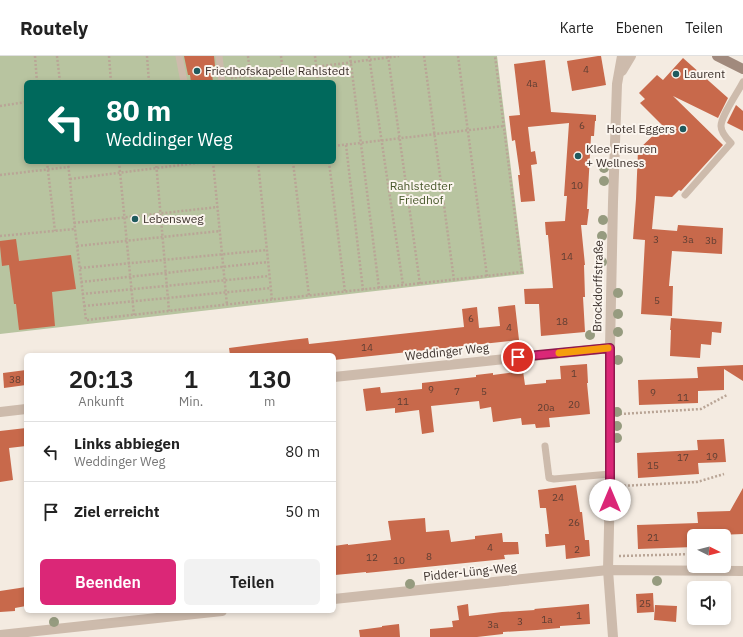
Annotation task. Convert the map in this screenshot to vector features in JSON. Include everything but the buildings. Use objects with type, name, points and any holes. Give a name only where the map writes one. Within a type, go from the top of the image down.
[{"type":"main road","points":[[717,56],[743,69]]},
{"type":"street","name":"Brockdorffstraße","points":[[613,637],[608,570],[610,486],[610,348],[617,84],[622,56]]},
{"type":"street","points":[[617,84],[622,69],[631,56]]},
{"type":"street","name":"Weddinger Weg","points":[[336,377],[610,348]]},
{"type":"street","points":[[0,412],[24,409]]},
{"type":"street","name":"Pidder-Lüng-Weg","points":[[336,599],[608,570],[743,571]]},
{"type":"street","points":[[0,635],[204,613]]},
{"type":"lane","points":[[180,56],[184,80]]},
{"type":"lane","points":[[219,56],[222,80]]},
{"type":"lane","points":[[685,195],[731,143],[721,127],[725,114],[743,82]]},
{"type":"lane","points":[[545,446],[548,478],[554,480],[610,474]]},
{"type":"path","points":[[35,56],[37,80]]},
{"type":"path","points":[[57,56],[60,80]]},
{"type":"path","points":[[109,56],[111,80]]},
{"type":"path","points":[[147,56],[149,80]]},
{"type":"path","points":[[248,56],[251,80]]},
{"type":"path","points":[[281,56],[284,80]]},
{"type":"path","points":[[315,56],[318,80]]},
{"type":"path","points":[[350,56],[379,288]]},
{"type":"path","points":[[369,56],[403,285]]},
{"type":"path","points":[[227,80],[250,75],[399,56]]},
{"type":"path","points":[[424,56],[454,280]]},
{"type":"path","points":[[458,56],[487,276]]},
{"type":"path","points":[[68,164],[86,320],[522,272],[495,56]]},
{"type":"path","points":[[388,57],[420,284]]},
{"type":"path","points":[[0,106],[24,102]]},
{"type":"path","points":[[336,146],[504,126]]},
{"type":"path","points":[[346,145],[363,290]]},
{"type":"path","points":[[47,164],[55,231]]},
{"type":"path","points":[[119,164],[134,315]]},
{"type":"path","points":[[156,164],[169,311]]},
{"type":"path","points":[[70,179],[190,164]]},
{"type":"path","points":[[213,164],[227,305]]},
{"type":"path","points":[[258,164],[272,300]]},
{"type":"path","points":[[293,164],[309,296]]},
{"type":"path","points":[[329,164],[345,292]]},
{"type":"path","points":[[0,175],[69,167]]},
{"type":"path","points":[[74,223],[218,207]]},
{"type":"path","points":[[0,236],[75,229]]},
{"type":"path","points":[[77,246],[220,231]]},
{"type":"path","points":[[80,268],[267,250]]},
{"type":"path","points":[[81,282],[268,262]]},
{"type":"path","points":[[82,294],[269,276]]},
{"type":"path","points":[[84,306],[271,288]]},
{"type":"path","points":[[610,414],[702,409],[726,396]]},
{"type":"path","points":[[610,486],[697,482],[724,474]]},
{"type":"path","points":[[608,556],[687,554]]},
{"type":"green space","name":"Rahlstedter Friedhof","points":[[0,56],[497,56],[524,274],[0,334]]},
{"type":"slow traffic","points":[[559,353],[608,348]]},
{"type":"place","name":"Friedhofskapelle Rahlstedt","points":[[197,71]]},
{"type":"place","name":"Laurent","points":[[676,74]]},
{"type":"place","name":"Hotel Eggers","points":[[683,129]]},
{"type":"place","name":"Klee Frisuren + Wellness","points":[[578,156]]},
{"type":"place","name":"Lebensweg","points":[[135,219]]},
{"type":"route","points":[[518,357],[610,348],[610,500]]}]
